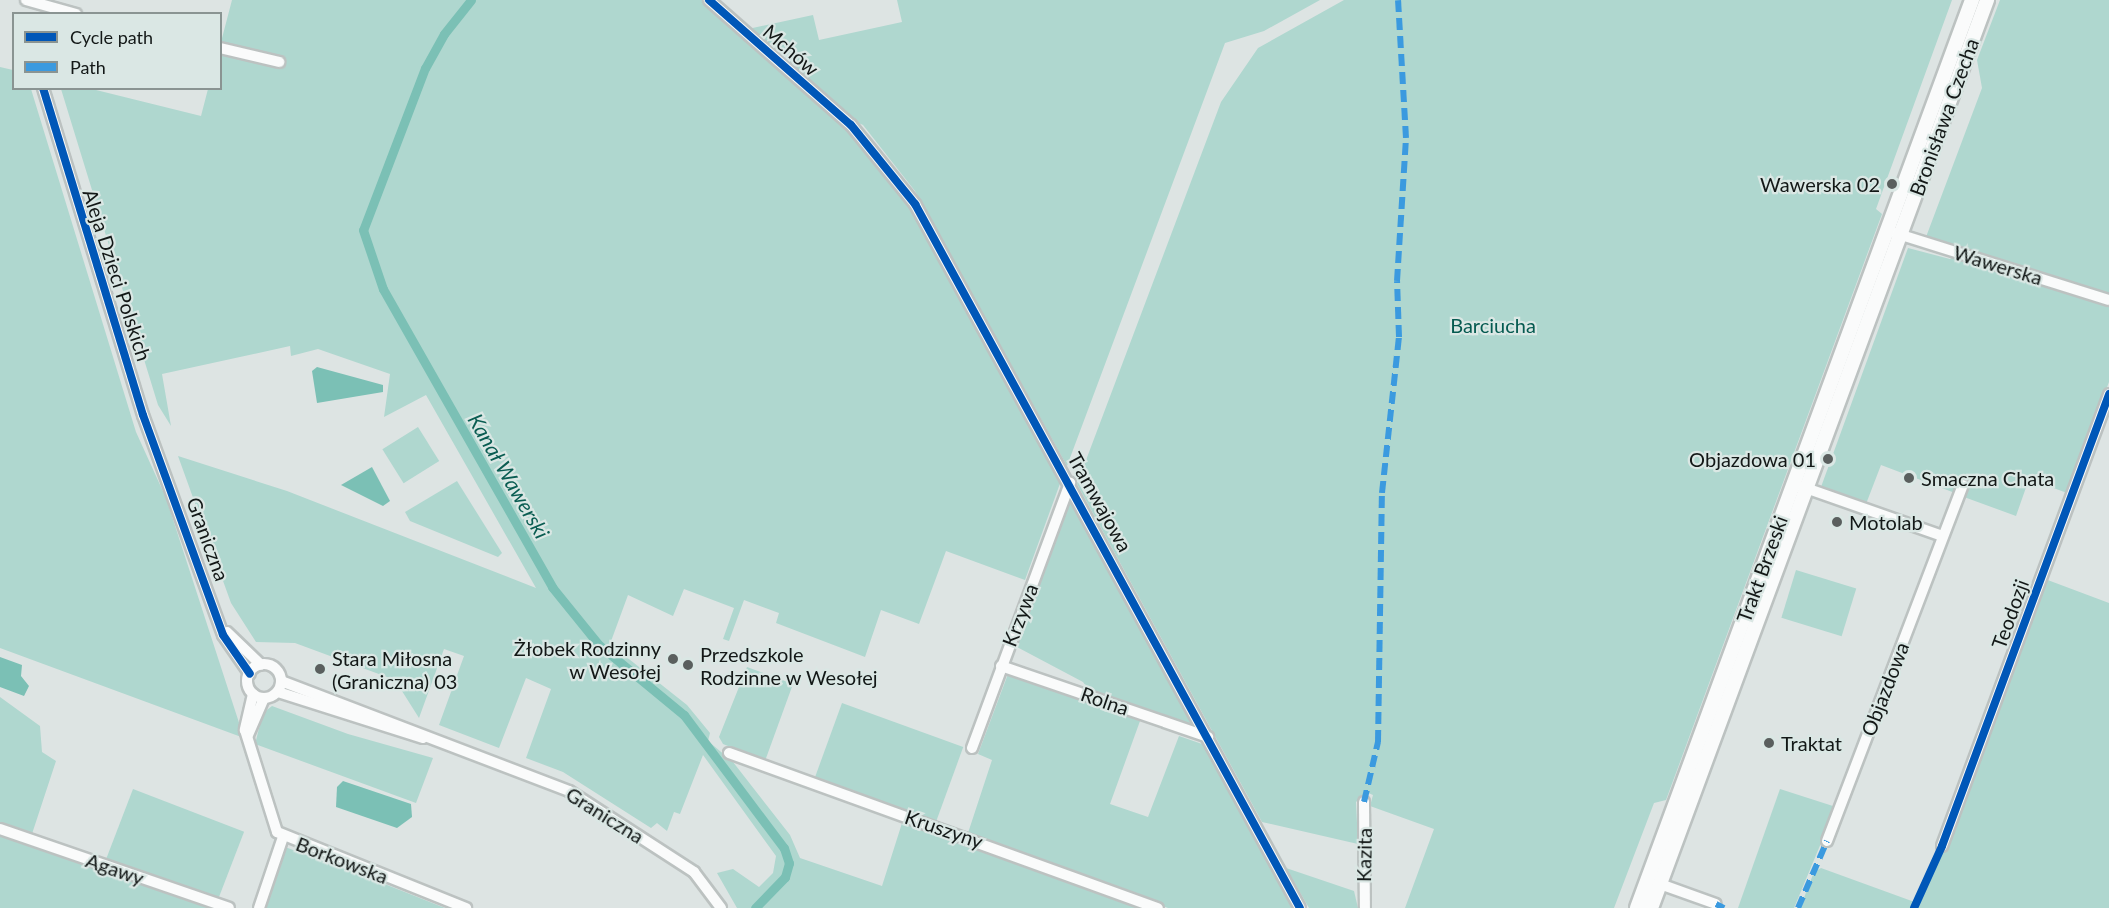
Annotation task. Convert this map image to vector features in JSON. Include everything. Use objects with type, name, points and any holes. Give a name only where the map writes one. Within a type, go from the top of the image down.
[{"type":"main road","name":"Bronisława Czecha","points":[[1894,232],[1972,0]]},
{"type":"main road","name":"Bronisława Czecha","points":[[1894,232],[1987,0]]},
{"type":"main road","name":"Trakt Brzeski","points":[[1637,908],[1800,486],[1894,232]]},
{"type":"main road","name":"Trakt Brzeski","points":[[1652,908],[1800,486]]},
{"type":"street","name":"Mchów","points":[[710,0],[851,125]]},
{"type":"street","points":[[33,4],[67,12]]},
{"type":"street","points":[[222,48],[279,62]]},
{"type":"street","name":"Aleja Dzieci Polskich","points":[[44,90],[143,415],[165,471]]},
{"type":"street","name":"Tramwajowa","points":[[851,125],[915,204],[1070,483],[1300,908]]},
{"type":"street","name":"Wawerska","points":[[1894,232],[2109,300]]},
{"type":"street","name":"Teodozji","points":[[1942,846],[2109,394]]},
{"type":"street","name":"Graniczna","points":[[165,471],[227,644],[250,674]]},
{"type":"street","name":"Krzywa","points":[[972,748],[1070,483]]},
{"type":"street","name":"Objazdowa","points":[[1827,841],[1963,484]]},
{"type":"street","points":[[1800,486],[1943,536]]},
{"type":"street","name":"Graniczna","points":[[219,618],[239,648],[261,665],[275,668],[279,686],[435,740],[579,796],[694,872],[721,908]]},
{"type":"street","points":[[261,665],[250,674],[259,696],[279,686]]},
{"type":"street","name":"Rolna","points":[[1001,666],[1208,737]]},
{"type":"street","name":"Borkowska","points":[[259,696],[248,739],[274,827],[283,837],[466,908]]},
{"type":"street","name":"Kruszyny","points":[[729,753],[1158,908]]},
{"type":"street","name":"Kazita","points":[[1364,802],[1365,908]]},
{"type":"street","name":"Agawy","points":[[0,829],[230,908]]},
{"type":"street","points":[[259,908],[283,837]]},
{"type":"street","points":[[1660,884],[1716,904]]},
{"type":"green space","points":[[232,0],[703,0],[852,129],[911,205],[1062,478],[1025,580],[946,551],[919,624],[881,610],[865,657],[776,623],[779,613],[744,600],[729,641],[723,639],[734,608],[684,589],[673,616],[628,595],[610,644],[687,705],[710,733],[708,741],[733,762],[790,835],[800,858],[882,886],[903,820],[1142,908],[737,908],[717,873],[733,869],[759,887],[773,873],[776,856],[703,755],[680,814],[674,812],[667,831],[657,823],[651,828],[563,772],[526,758],[551,689],[526,678],[499,748],[439,725],[464,656],[444,649],[419,718],[395,680],[295,643],[256,642],[231,603],[178,456],[287,491],[536,588],[426,395],[384,417],[390,374],[318,349],[291,356],[290,346],[162,374],[171,426],[158,405],[61,90],[96,90],[201,116],[208,90],[222,90],[222,53],[277,66],[279,57],[222,42]]},
{"type":"green space","points":[[897,0],[1320,0],[1264,31],[1225,43],[1067,466],[915,191],[863,125],[852,120],[748,29],[813,15],[819,40],[902,22]]},
{"type":"green space","name":"Barciucha","points":[[1344,0],[1952,0],[1876,209],[1882,214],[1666,800],[1654,803],[1614,908],[1405,908],[1434,829],[1370,806],[1373,795],[1366,792],[1356,802],[1358,844],[1262,822],[1077,484],[1221,102],[1258,48]]},
{"type":"green space","points":[[2000,0],[2109,0],[2109,295],[1926,237],[1982,88],[1977,60]]},
{"type":"green space","points":[[0,67],[12,70],[12,90],[31,90],[136,432],[166,498],[244,738],[0,648]]},
{"type":"green space","points":[[1908,248],[1950,259],[1956,255],[2109,304],[2109,382],[2067,493],[2029,479],[2016,516],[1964,497],[1969,483],[1961,479],[1955,493],[1881,465],[1866,504],[1821,487]]},
{"type":"green space","points":[[418,427],[439,461],[404,483],[382,449]]},
{"type":"green space","points":[[457,481],[502,553],[498,557],[410,521],[405,512]]},
{"type":"green space","points":[[1071,498],[1197,730],[1088,689],[1083,682],[1015,646]]},
{"type":"green space","points":[[1796,570],[1856,588],[1842,636],[1781,618]]},
{"type":"green space","points":[[2045,579],[2109,603],[2109,908],[1800,908],[1814,872],[1821,868],[1920,904]]},
{"type":"green space","points":[[747,667],[793,684],[765,761],[723,744],[719,737]]},
{"type":"green space","points":[[1008,674],[1140,721],[1110,804],[1148,817],[1179,736],[1205,745],[1295,908],[1168,908],[968,833],[992,760],[978,754]]},
{"type":"green space","points":[[0,697],[40,726],[42,752],[56,761],[29,843],[217,908],[0,908]]},
{"type":"green space","points":[[842,703],[963,747],[936,822],[815,778]]},
{"type":"green space","points":[[272,706],[348,734],[433,758],[416,803],[255,744],[263,713]]},
{"type":"green space","points":[[133,789],[244,832],[217,903],[106,860]]},
{"type":"green space","points":[[1780,789],[1836,807],[1794,908],[1738,908]]},
{"type":"green space","points":[[285,847],[372,879],[445,908],[265,908]]},
{"type":"green space","points":[[1286,868],[1354,891],[1358,908],[1309,908]]},
{"type":"shaded area","points":[[317,367],[383,385],[383,392],[317,403],[312,371]]},
{"type":"shaded area","points":[[372,467],[390,501],[383,506],[341,485]]},
{"type":"shaded area","points":[[0,657],[22,665],[21,676],[29,686],[24,696],[0,687]]},
{"type":"shaded area","points":[[343,781],[411,804],[412,817],[397,828],[336,807],[337,787]]},
{"type":"waterway","name":"Kanał Wawerski","points":[[471,0],[444,34],[425,68],[363,230],[383,289],[552,587],[599,645],[684,715],[784,848],[789,863],[785,877],[755,908]]},
{"type":"marked path","points":[[1364,802],[1378,742],[1382,493],[1399,337],[1397,281],[1406,138],[1398,0]]},
{"type":"marked path","points":[[1798,908],[1827,841]]},
{"type":"marked path","points":[[1716,904],[1724,908]]},
{"type":"cycle path","points":[[709,0],[851,125],[915,204],[1300,908]]},
{"type":"cycle path","points":[[44,90],[143,415],[223,635],[250,674]]},
{"type":"cycle path","points":[[1914,908],[1942,846],[2109,394]]},
{"type":"place","name":"Wawerska 02","points":[[1892,184]]},
{"type":"place","name":"Objazdowa 01","points":[[1828,459]]},
{"type":"place","name":"Smaczna Chata","points":[[1909,478]]},
{"type":"place","name":"Motolab","points":[[1837,522]]},
{"type":"place","name":"Żłobek Rodzinny w Wesołej","points":[[673,659]]},
{"type":"place","name":"Przedszkole Rodzinne w Wesołej","points":[[688,665]]},
{"type":"place","name":"Stara Miłosna (Graniczna) 03","points":[[320,669]]},
{"type":"place","name":"Traktat","points":[[1769,743]]}]
